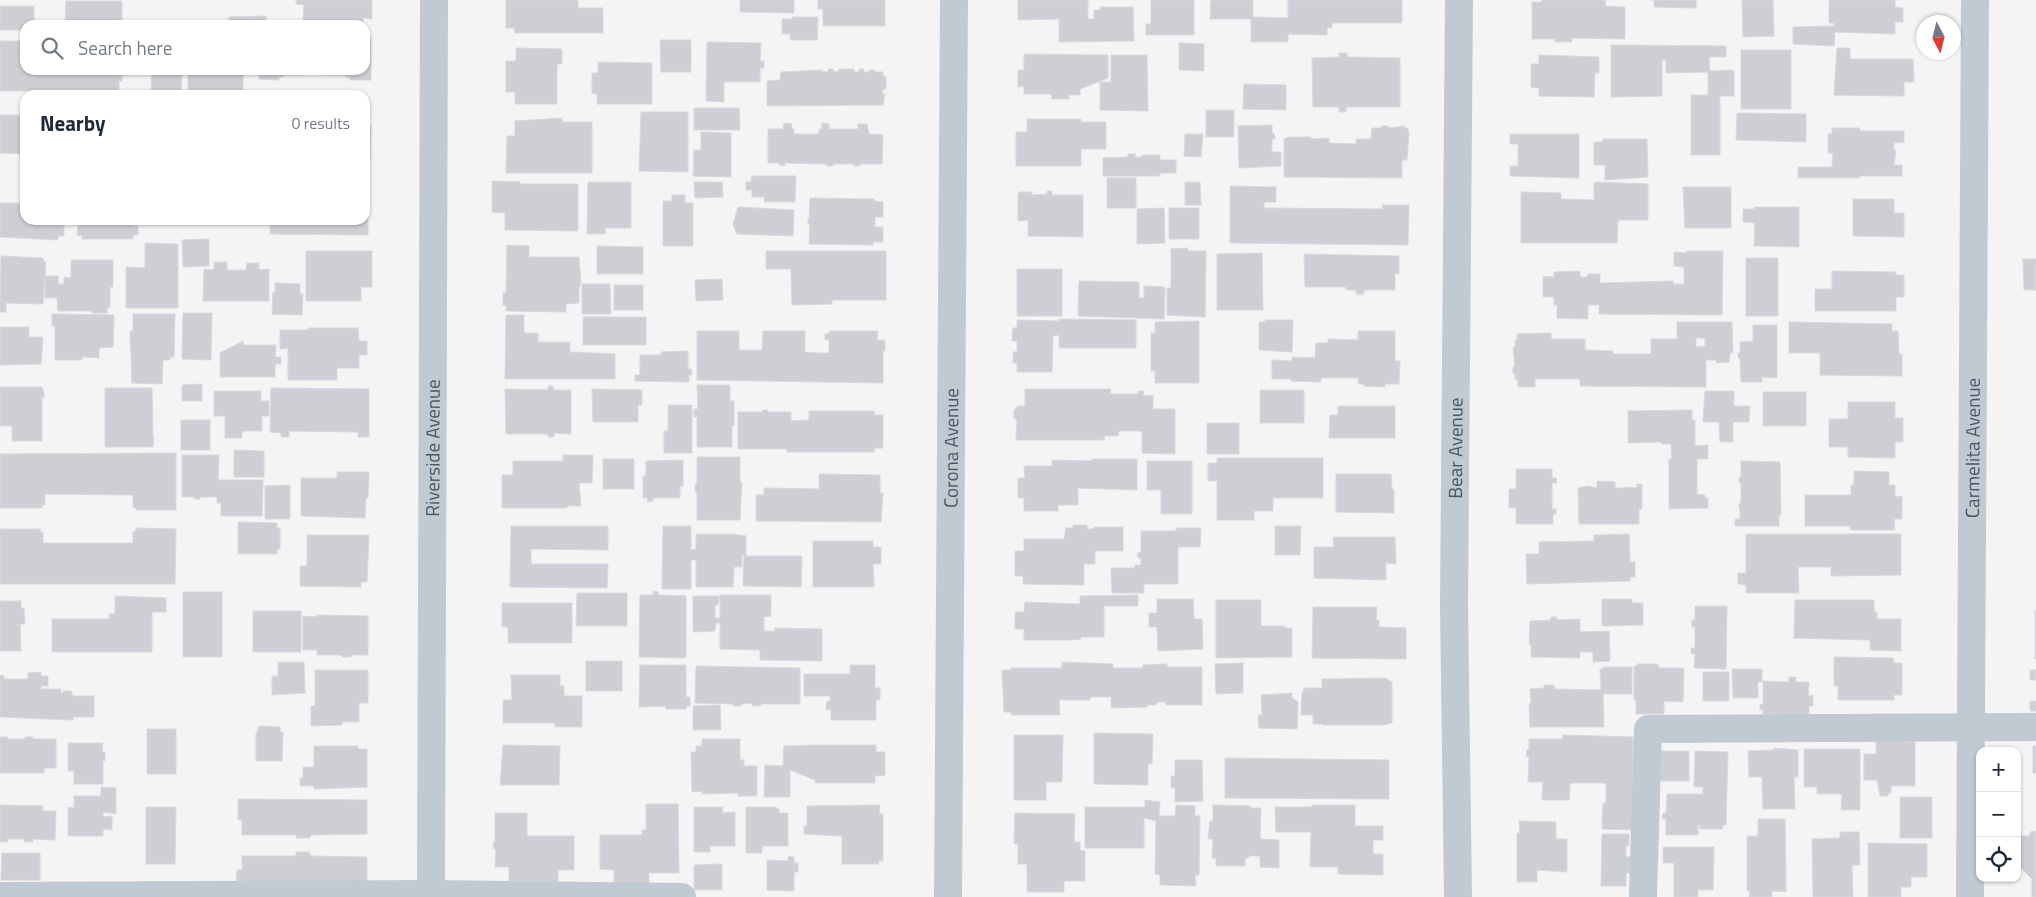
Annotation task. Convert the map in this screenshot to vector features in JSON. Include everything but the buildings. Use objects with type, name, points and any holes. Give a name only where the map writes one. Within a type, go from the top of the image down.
[{"type":"street","name":"Riverside Avenue","points":[[431,895],[434,0]]},
{"type":"street","name":"Corona Avenue","points":[[948,897],[954,0]]},
{"type":"street","name":"Bear Avenue","points":[[1458,897],[1454,587],[1459,0]]},
{"type":"street","name":"Carmelita Avenue","points":[[1970,897],[1975,0]]},
{"type":"street","points":[[1643,897],[1648,729],[2036,727]]},
{"type":"street","points":[[0,896],[431,895],[682,897]]}]
